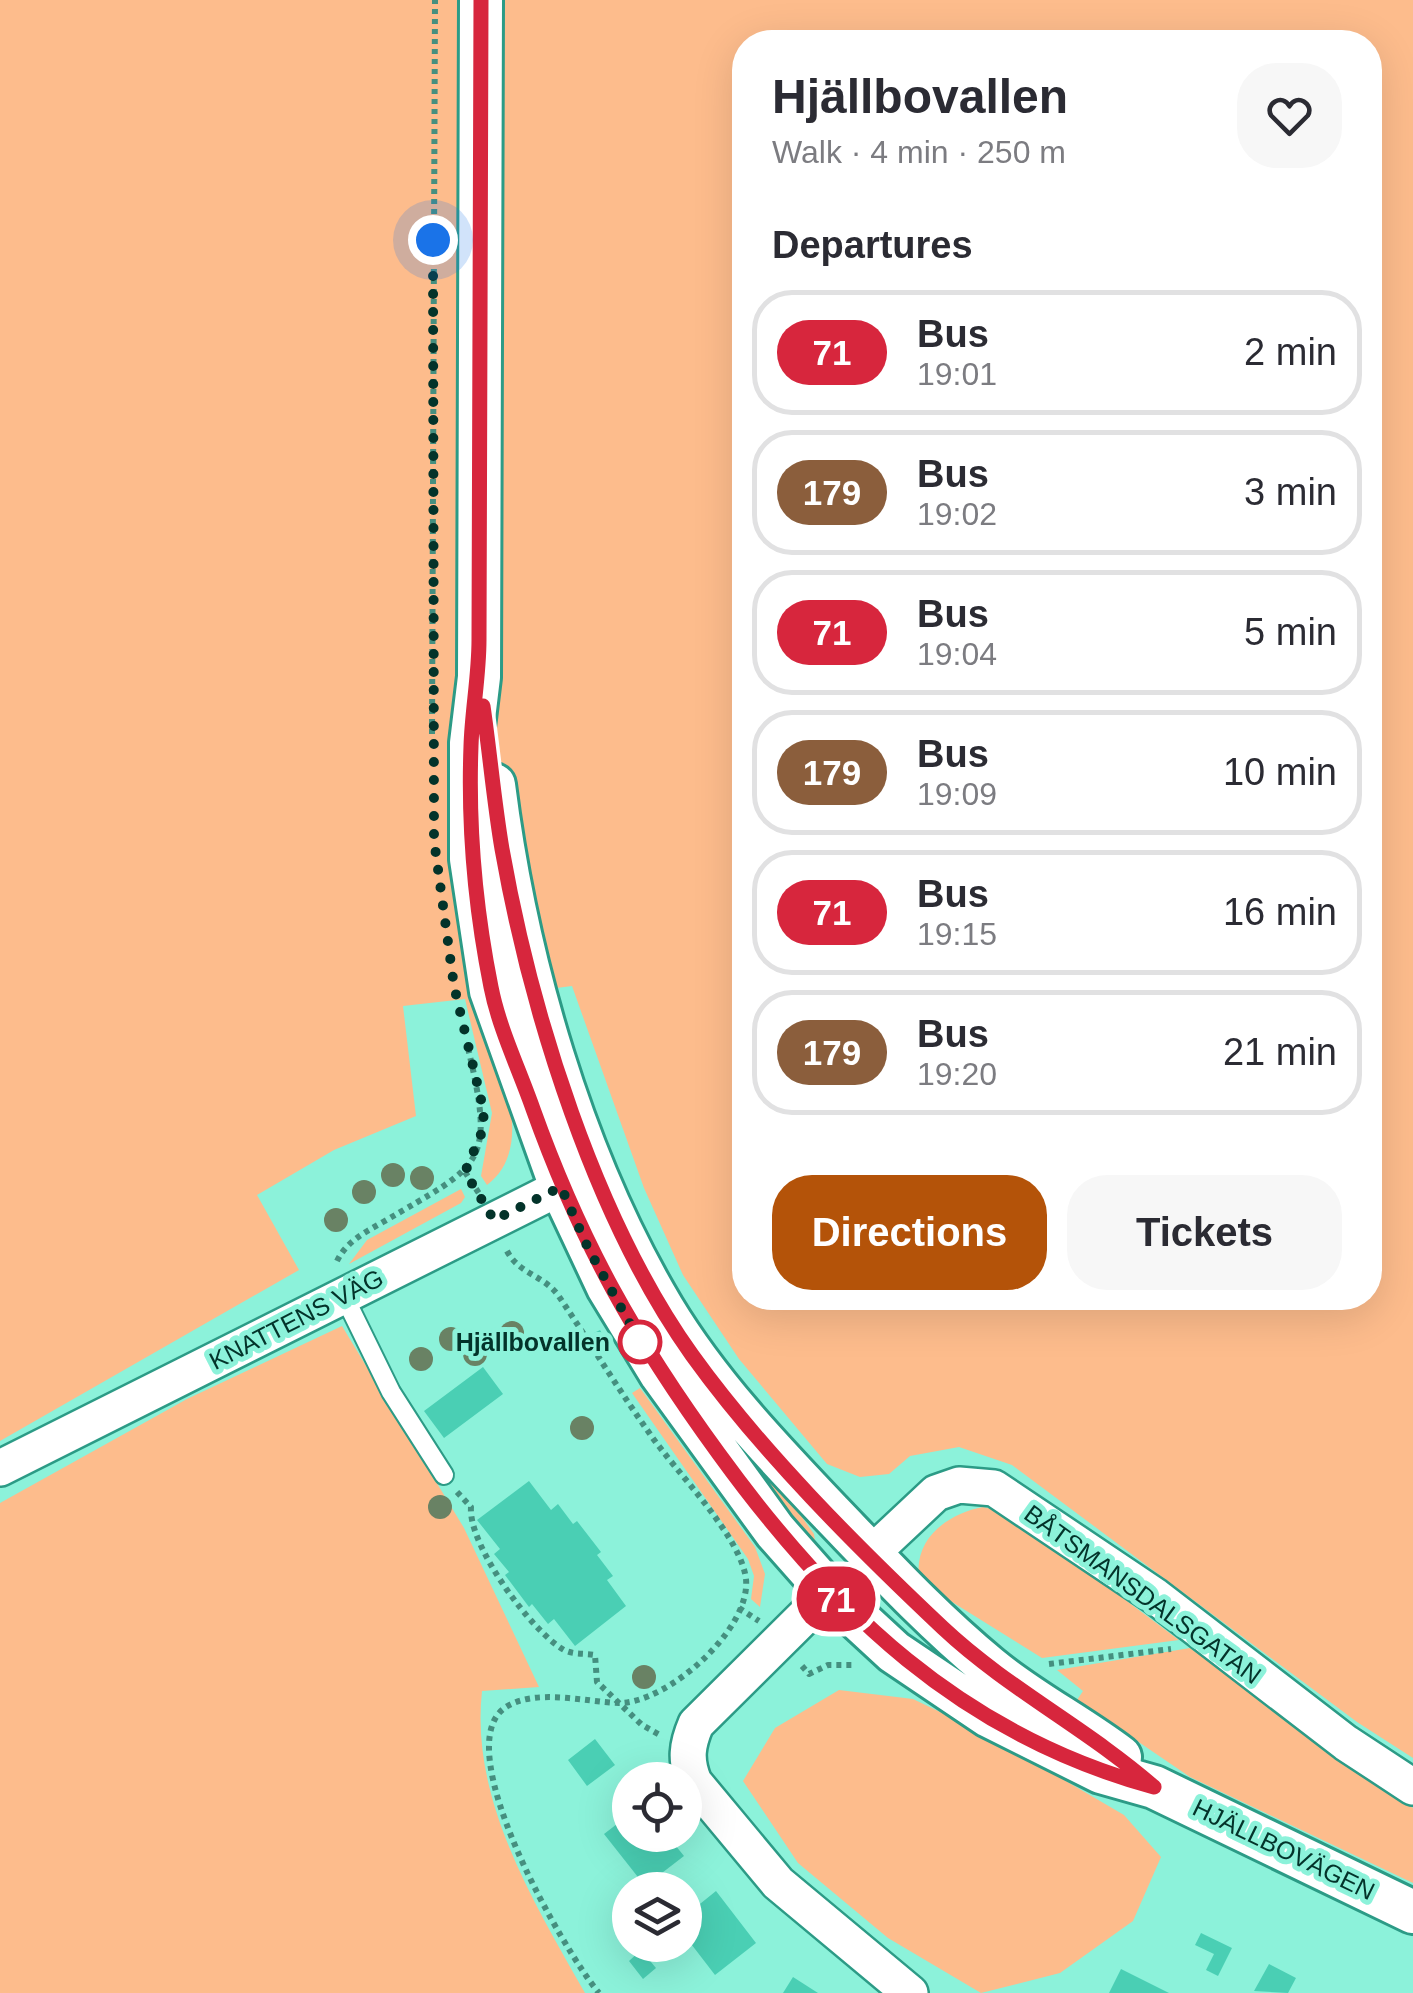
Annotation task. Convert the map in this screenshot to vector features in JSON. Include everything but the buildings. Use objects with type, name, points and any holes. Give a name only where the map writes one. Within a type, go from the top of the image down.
[{"type":"street","name":"HJÄLLBOVÄGEN","points":[[481,0],[478,677],[512,902],[577,1179],[608,1287],[661,1374],[775,1531],[829,1592],[918,1672],[989,1716],[1101,1772],[1154,1787],[1413,1912]]},
{"type":"street","name":"HJÄLLBOVÄGEN","points":[[577,1179],[634,1259],[692,1356],[870,1554],[993,1670],[1116,1754],[1154,1787]]},
{"type":"street","name":"KNATTENS VÄG","points":[[0,1468],[577,1179]]},
{"type":"street","name":"BÅTSMANSDALSGATAN","points":[[870,1554],[936,1493],[959,1485],[994,1488],[1155,1596],[1346,1743],[1413,1786]]},
{"type":"street","points":[[870,1554],[725,1692],[696,1724],[687,1745],[694,1782],[778,1884],[910,1993]]},
{"type":"lane","points":[[344,1296],[392,1392],[444,1476]]},
{"type":"path","points":[[432,750],[435,0]]},
{"type":"path","points":[[344,1296],[336,1274],[344,1248],[465,1172],[478,1144],[484,1112],[466,1040]]},
{"type":"path","points":[[465,1172],[519,1269],[541,1279],[558,1295],[652,1437],[728,1539],[746,1580],[728,1630],[694,1668],[656,1692],[619,1703],[589,1698],[518,1701],[498,1713],[489,1737],[489,1762],[521,1862],[574,1959],[599,1993]]},
{"type":"path","points":[[444,1476],[471,1508],[470,1524],[516,1600],[565,1650],[595,1655],[598,1682],[642,1726],[687,1745]]},
{"type":"shaded area","points":[[0,0],[1413,0],[1413,1758],[1357,1722],[1012,1465],[959,1447],[910,1456],[889,1474],[860,1477],[827,1464],[739,1359],[683,1275],[644,1188],[572,986],[478,998],[502,1069],[512,1121],[511,1146],[503,1167],[487,1185],[481,1176],[492,1113],[465,999],[403,1006],[416,1116],[334,1150],[257,1195],[299,1270],[0,1441]]},
{"type":"shaded area","points":[[461,1189],[465,1197],[461,1203],[349,1264],[367,1240]]},
{"type":"shaded area","points":[[601,1235],[814,1534],[815,1541],[737,1452]]},
{"type":"shaded area","points":[[342,1326],[464,1528],[539,1687],[482,1691],[481,1732],[486,1771],[510,1849],[585,1993],[0,1993],[0,1503],[187,1399]]},
{"type":"shaded area","points":[[640,1388],[755,1547],[765,1574],[760,1607],[751,1599],[754,1576],[748,1559],[632,1393]]},
{"type":"shaded area","points":[[983,1507],[1009,1513],[1179,1640],[1042,1658],[920,1582],[921,1554],[934,1532],[956,1516]]},
{"type":"shaded area","points":[[1190,1648],[1413,1808],[1413,1883],[1190,1777],[1077,1700],[1083,1691],[1057,1670]]},
{"type":"shaded area","points":[[839,1690],[913,1699],[982,1732],[1124,1815],[1161,1857],[1133,1921],[1060,1973],[981,1993],[888,1938],[798,1863],[743,1781],[775,1728]]},
{"type":"bus line","name":"71","points":[[481,0],[479,640],[471,743],[471,859],[492,991],[561,1187],[608,1287],[661,1374],[775,1531],[829,1592],[918,1672],[989,1716],[1101,1772],[1154,1787],[1116,1754],[1054,1715],[944,1629],[805,1486],[692,1356],[634,1259],[592,1172],[512,902],[483,706]]},
{"type":"place","name":"Hjällbovallen","points":[[640,1342]]},
{"type":"route","points":[[433,240],[434,840],[454,986],[484,1112],[475,1156],[465,1172],[494,1220],[561,1187],[588,1248],[640,1342]]}]
